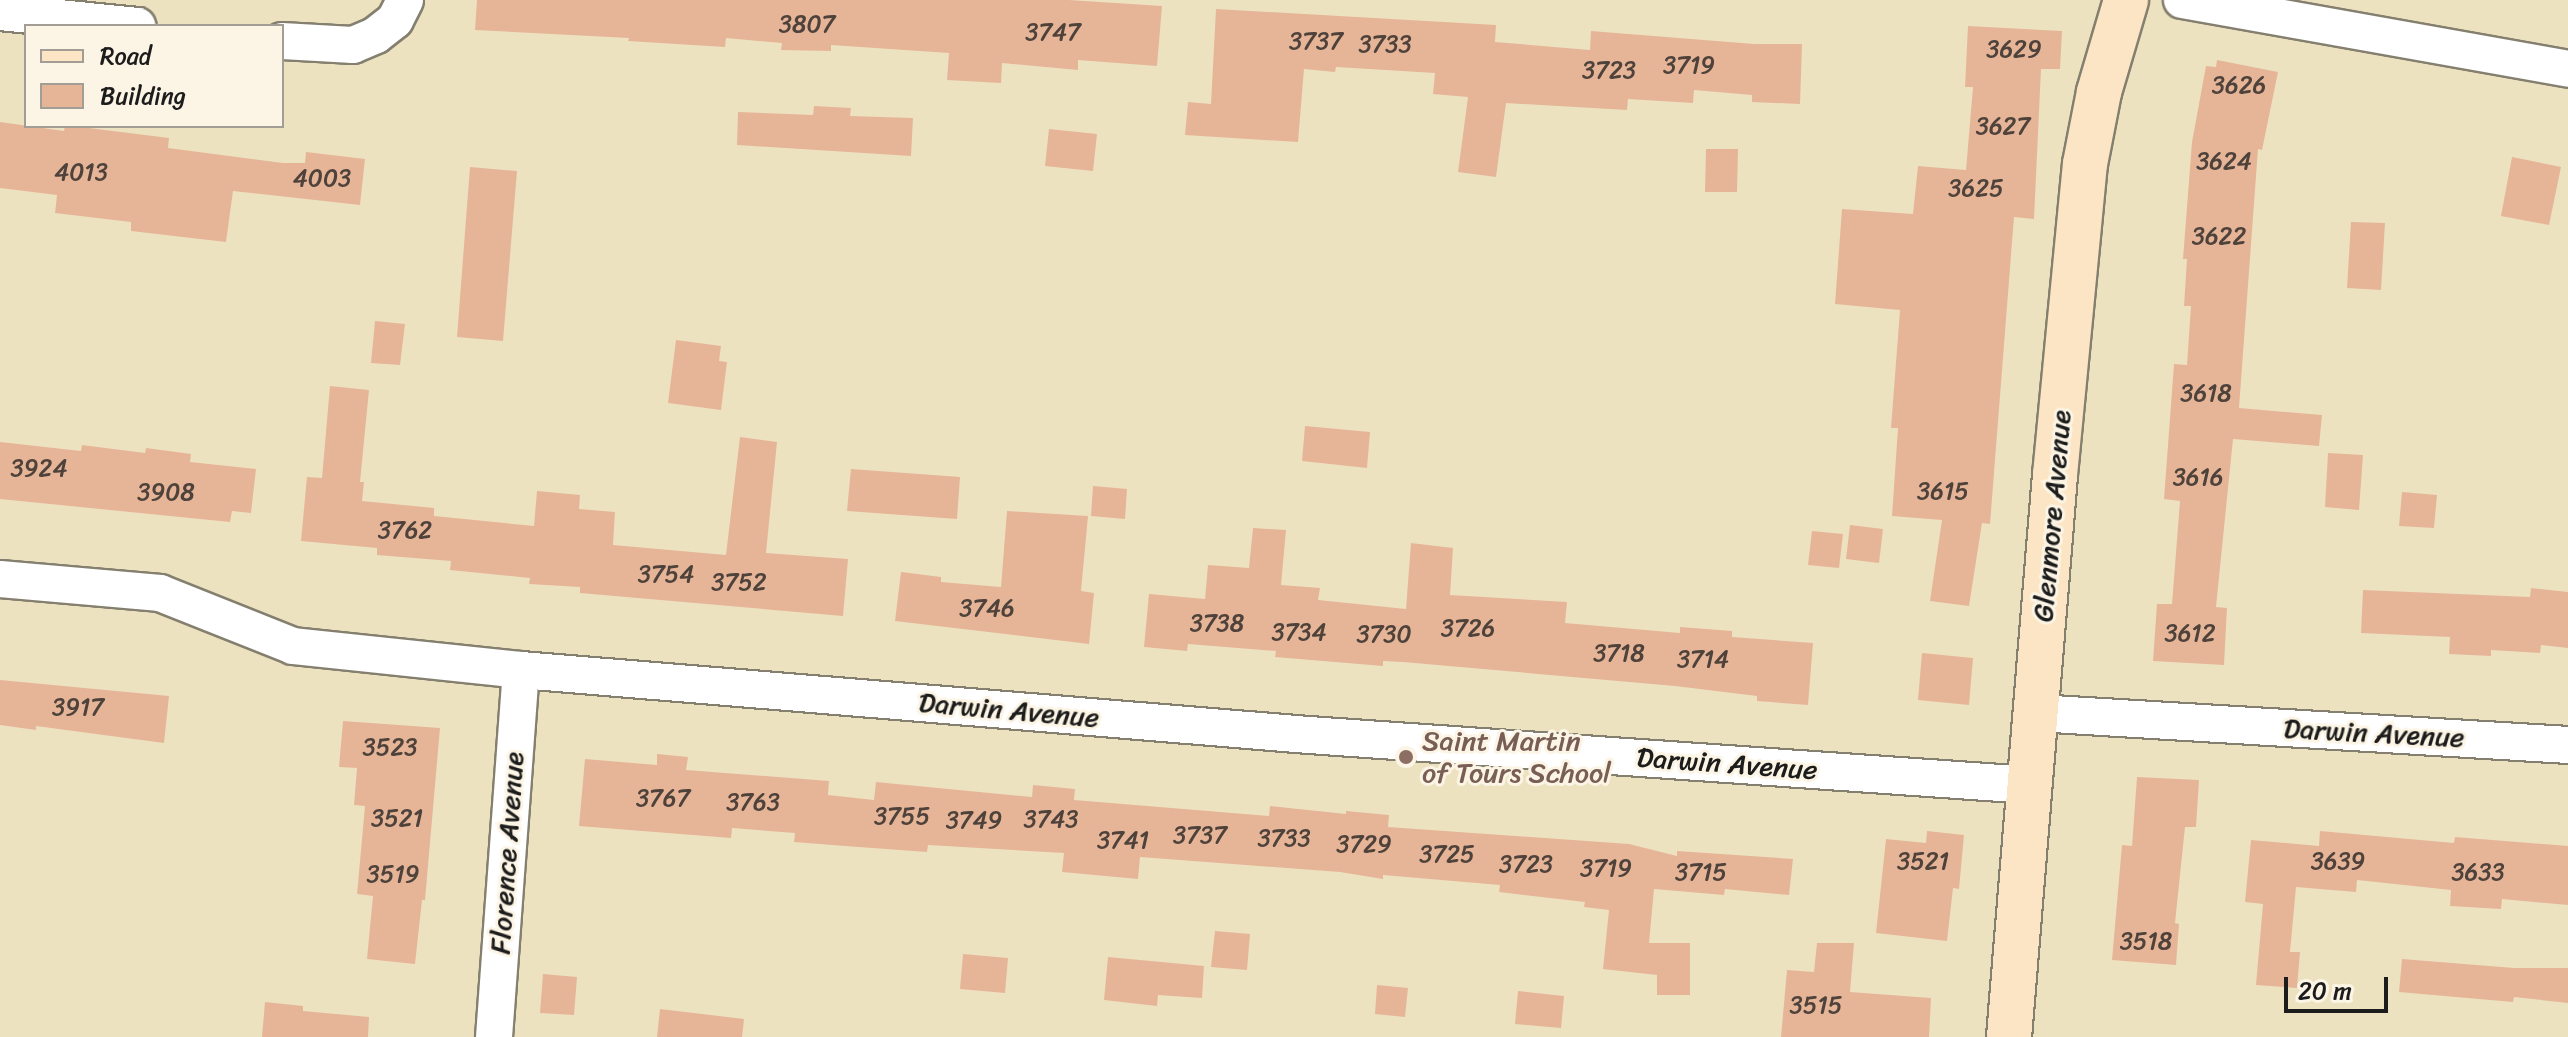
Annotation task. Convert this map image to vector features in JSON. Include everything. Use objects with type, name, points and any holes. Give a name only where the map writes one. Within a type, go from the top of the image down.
[{"type":"street","points":[[284,41],[353,45],[376,35],[395,20],[405,0]]},
{"type":"street","name":"Glenmore Avenue","points":[[2009,1037],[2085,164],[2099,92],[2126,0]]},
{"type":"street","points":[[2182,0],[2568,69]]},
{"type":"street","points":[[0,12],[117,24]]},
{"type":"street","name":"Darwin Avenue","points":[[0,579],[160,593],[293,646],[521,670],[1293,734],[2029,785]]},
{"type":"street","name":"Florence Avenue","points":[[494,1037],[521,670]]},
{"type":"street","name":"Darwin Avenue","points":[[2036,713],[2568,745]]},
{"type":"building","points":[[477,0],[1069,0],[1162,6],[1157,66],[1078,60],[1078,70],[1002,63],[1001,83],[947,80],[949,53],[831,45],[831,51],[781,50],[782,43],[726,38],[725,47],[628,41],[629,38],[475,30]]},
{"type":"building","points":[[1216,9],[1496,25],[1495,42],[1590,50],[1591,31],[1754,44],[1802,44],[1800,104],[1752,102],[1752,95],[1694,90],[1693,103],[1628,99],[1627,110],[1506,103],[1496,177],[1458,172],[1468,97],[1433,94],[1435,73],[1336,67],[1335,72],[1304,69],[1298,142],[1185,135],[1188,102],[1211,104]]},
{"type":"building","points":[[1968,26],[2062,31],[2060,69],[2041,69],[2034,219],[2014,217],[1990,524],[1982,523],[1969,606],[1930,601],[1942,520],[1892,516],[1898,428],[1891,428],[1900,310],[1835,304],[1842,209],[1913,214],[1918,166],[1966,170],[1973,87],[1965,87]]},
{"type":"building","points":[[2217,60],[2278,72],[2262,150],[2258,149],[2239,408],[2322,415],[2319,446],[2233,439],[2216,607],[2227,608],[2224,665],[2153,661],[2157,604],[2172,604],[2180,501],[2164,499],[2174,364],[2187,365],[2191,306],[2184,306],[2187,259],[2183,259],[2192,142],[2206,66],[2216,67]]},
{"type":"building","points":[[814,106],[851,108],[850,116],[913,118],[911,156],[737,145],[738,112],[813,115]]},
{"type":"building","points":[[0,122],[24,125],[24,128],[64,131],[65,128],[89,128],[169,138],[168,148],[283,163],[305,163],[306,152],[365,159],[360,205],[233,191],[226,242],[131,231],[131,222],[55,213],[57,195],[0,188]]},
{"type":"building","points":[[1049,129],[1097,134],[1093,171],[1045,166]]},
{"type":"building","points":[[1706,149],[1738,149],[1737,192],[1705,192]]},
{"type":"building","points":[[2512,157],[2561,167],[2549,225],[2501,216]]},
{"type":"building","points":[[470,167],[517,171],[503,341],[457,337]]},
{"type":"building","points":[[2351,222],[2385,223],[2381,290],[2347,288]]},
{"type":"building","points":[[375,321],[405,324],[400,365],[371,363]]},
{"type":"building","points":[[676,340],[721,346],[719,361],[727,362],[721,410],[668,403]]},
{"type":"building","points":[[330,386],[369,390],[360,482],[364,482],[362,501],[434,508],[434,516],[534,526],[537,491],[580,495],[579,509],[615,512],[613,545],[726,555],[740,437],[777,442],[766,553],[848,559],[843,616],[580,593],[580,587],[529,584],[530,578],[450,570],[451,561],[377,555],[377,548],[301,541],[307,477],[322,478]]},
{"type":"building","points":[[1305,426],[1370,432],[1367,468],[1302,461]]},
{"type":"building","points":[[0,442],[81,451],[82,445],[145,453],[146,448],[191,454],[190,462],[256,469],[251,513],[232,511],[230,522],[0,499]]},
{"type":"building","points":[[2328,453],[2363,455],[2359,510],[2325,507]]},
{"type":"building","points":[[851,469],[960,477],[957,519],[847,511]]},
{"type":"building","points":[[1093,486],[1127,489],[1125,519],[1091,516]]},
{"type":"building","points":[[2402,492],[2437,495],[2434,528],[2399,526]]},
{"type":"building","points":[[1007,511],[1088,516],[1081,591],[1094,593],[1089,644],[895,621],[901,572],[941,577],[941,582],[1001,587]]},
{"type":"building","points":[[1850,525],[1883,529],[1879,563],[1846,559]]},
{"type":"building","points":[[1253,528],[1286,530],[1281,585],[1320,588],[1318,600],[1406,609],[1411,543],[1453,548],[1450,595],[1567,602],[1565,623],[1680,633],[1680,627],[1732,631],[1732,637],[1813,643],[1808,705],[1757,701],[1757,696],[1675,686],[1403,662],[1383,661],[1383,666],[1275,657],[1276,651],[1188,644],[1187,651],[1144,647],[1149,594],[1205,599],[1208,565],[1249,568]]},
{"type":"building","points":[[1812,531],[1843,534],[1839,568],[1808,565]]},
{"type":"building","points":[[2531,588],[2568,592],[2568,648],[2541,645],[2540,653],[2491,650],[2491,656],[2449,654],[2450,637],[2361,633],[2363,590],[2530,597]]},
{"type":"building","points":[[1922,653],[1973,658],[1969,705],[1918,700]]},
{"type":"building","points":[[0,680],[169,696],[164,743],[36,726],[36,730],[0,725]]},
{"type":"building","points":[[343,721],[440,728],[425,900],[422,900],[415,964],[367,959],[373,896],[357,894],[365,806],[354,805],[357,768],[339,767]]},
{"type":"building","points":[[657,754],[688,757],[686,770],[829,781],[828,795],[874,800],[876,782],[1032,797],[1033,785],[1075,789],[1074,800],[1269,816],[1270,806],[1346,814],[1346,811],[1389,815],[1388,827],[1629,844],[1677,856],[1677,851],[1793,859],[1789,895],[1725,889],[1724,895],[1654,889],[1649,943],[1690,943],[1690,995],[1657,995],[1657,975],[1603,969],[1609,910],[1584,907],[1585,902],[1499,892],[1500,885],[1383,875],[1383,879],[1340,872],[1140,857],[1138,879],[1062,872],[1064,853],[928,845],[927,852],[794,842],[795,833],[732,828],[731,838],[579,826],[585,759],[657,765]]},
{"type":"building","points":[[2137,777],[2199,780],[2196,827],[2185,827],[2175,923],[2179,924],[2176,965],[2112,960],[2122,845],[2132,846]]},
{"type":"building","points":[[1927,831],[1964,835],[1959,889],[1953,888],[1947,941],[1876,933],[1886,839],[1926,843]]},
{"type":"building","points":[[2320,831],[2454,843],[2455,837],[2568,846],[2568,905],[2502,899],[2501,909],[2450,906],[2451,890],[2357,880],[2356,892],[2296,887],[2290,952],[2300,952],[2297,988],[2256,985],[2263,904],[2245,902],[2251,840],[2319,846]]},
{"type":"building","points":[[1215,931],[1250,934],[1247,970],[1211,967]]},
{"type":"building","points":[[1817,943],[1854,943],[1850,992],[1931,998],[1929,1037],[1781,1037],[1787,970],[1814,972]]},
{"type":"building","points":[[963,954],[1008,958],[1005,993],[960,989]]},
{"type":"building","points":[[1108,957],[1204,966],[1202,998],[1158,995],[1157,1006],[1104,1000]]},
{"type":"building","points":[[2402,959],[2514,968],[2568,968],[2568,1003],[2514,997],[2513,1002],[2399,992]]},
{"type":"building","points":[[543,974],[577,977],[574,1015],[540,1013]]},
{"type":"building","points":[[1377,985],[1408,988],[1405,1017],[1375,1014]]},
{"type":"building","points":[[1518,991],[1564,996],[1561,1028],[1515,1024]]},
{"type":"building","points":[[265,1002],[303,1006],[303,1011],[369,1017],[368,1037],[262,1037]]},
{"type":"building","points":[[660,1009],[744,1019],[742,1037],[657,1037]]},
{"type":"place","name":"Saint Martin of Tours School","points":[[1406,757]]}]
